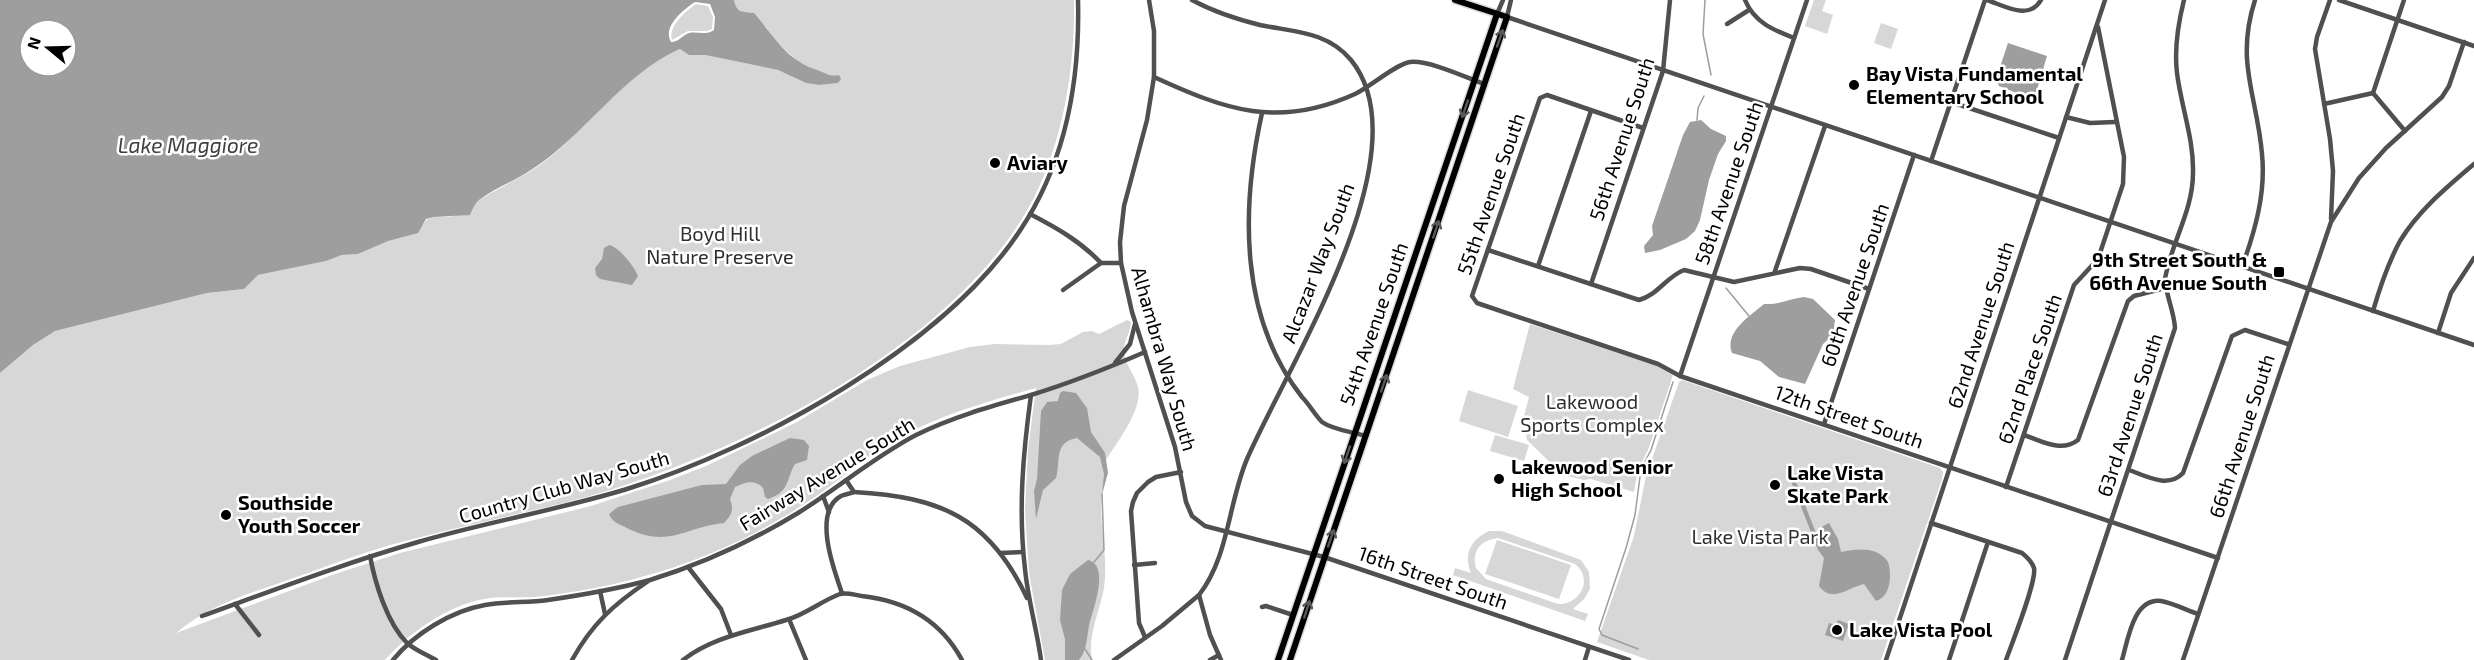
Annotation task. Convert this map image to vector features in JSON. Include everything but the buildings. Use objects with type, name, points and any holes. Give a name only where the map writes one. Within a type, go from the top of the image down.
[{"type":"main road","points":[[1455,0],[1506,17]]},
{"type":"main road","name":"54th Avenue South","points":[[1278,660],[1497,14]]},
{"type":"main road","name":"54th Avenue South","points":[[1290,660],[1506,17]]},
{"type":"street","name":"Country Club Way South","points":[[202,616],[370,556],[420,541],[549,511],[627,489],[682,470],[751,439],[840,389],[929,326],[967,295],[996,263],[1030,214],[1055,160],[1065,130],[1075,73],[1078,0]]},
{"type":"street","name":"Alhambra Way South","points":[[1149,0],[1154,32],[1154,77],[1147,120],[1124,206],[1120,242],[1121,263],[1135,321],[1175,447],[1186,501],[1192,516],[1205,526],[1226,533]]},
{"type":"street","name":"Alcazar Way South","points":[[1192,0],[1217,12],[1247,22],[1319,36],[1340,49],[1350,59],[1367,88],[1371,104],[1372,147],[1362,201],[1326,294],[1246,463],[1231,508],[1226,533]]},
{"type":"street","name":"54th Avenue South","points":[[1497,14],[1503,0]]},
{"type":"street","name":"54th Avenue South","points":[[1506,17],[1511,0]]},
{"type":"street","name":"56th Avenue South","points":[[1591,284],[1663,71],[1670,0]]},
{"type":"street","points":[[1745,0],[1749,10],[1771,29],[1794,38]]},
{"type":"street","name":"58th Avenue South","points":[[1680,376],[1807,0]]},
{"type":"street","points":[[1931,161],[1986,0],[2027,12],[2035,9],[2041,0]]},
{"type":"street","name":"62nd Avenue South","points":[[1886,660],[2105,0]]},
{"type":"street","name":"63rd Avenue South","points":[[2064,660],[2175,328],[2174,312],[2166,288],[2166,271],[2190,203],[2193,175],[2193,159],[2177,72],[2177,38],[2184,0]]},
{"type":"street","points":[[2242,267],[2258,215],[2263,174],[2262,153],[2246,63],[2248,29],[2255,0]]},
{"type":"street","points":[[2330,0],[2315,49],[2333,171],[2331,222]]},
{"type":"street","points":[[2338,0],[2474,46]]},
{"type":"street","points":[[2373,93],[2404,0]]},
{"type":"street","points":[[1727,24],[1749,10]]},
{"type":"street","points":[[1506,17],[2474,345]]},
{"type":"street","name":"62nd Place South","points":[[2006,486],[2074,285],[2098,259],[2124,175],[2124,157],[2115,122],[2097,25]]},
{"type":"street","points":[[2331,222],[2359,178],[2386,148],[2442,97],[2449,86],[2464,42]]},
{"type":"street","points":[[1154,77],[1217,104],[1262,113],[1292,112],[1327,105],[1367,88],[1402,64],[1410,62],[1425,64],[1484,84]]},
{"type":"street","points":[[2324,104],[2373,93]]},
{"type":"street","points":[[2373,93],[2405,131]]},
{"type":"street","name":"55th Avenue South","points":[[1473,300],[1472,296],[1540,98],[1547,95],[1591,111]]},
{"type":"street","points":[[1950,102],[2059,138]]},
{"type":"street","points":[[1538,266],[1591,111],[1643,128]]},
{"type":"street","points":[[1262,113],[1250,177],[1250,263],[1260,313],[1287,378],[1323,422],[1366,436]]},
{"type":"street","points":[[2066,117],[2090,123],[2115,122]]},
{"type":"street","points":[[1775,272],[1825,126]]},
{"type":"street","name":"60th Avenue South","points":[[1824,424],[1914,155]]},
{"type":"street","points":[[2373,311],[2391,259],[2408,230],[2430,203],[2474,164]]},
{"type":"street","points":[[1030,214],[1070,236],[1101,263]]},
{"type":"street","name":"66th Avenue South","points":[[2183,660],[2331,222]]},
{"type":"street","points":[[1488,250],[1639,300],[1649,297],[1684,270],[1696,271],[1713,278],[1734,282],[1791,268],[1810,269],[1869,289]]},
{"type":"street","points":[[2438,333],[2451,293],[2474,258]]},
{"type":"street","points":[[1063,290],[1101,263],[1121,263]]},
{"type":"street","points":[[1406,280],[1417,284]]},
{"type":"street","points":[[2024,435],[2065,447],[2078,440],[2128,301],[2134,296],[2166,288]]},
{"type":"street","name":"12th Street South","points":[[1473,300],[1658,364],[1680,376],[2218,558]]},
{"type":"street","points":[[1109,368],[1126,352],[1133,336],[1135,321]]},
{"type":"street","points":[[2129,470],[2164,482],[2178,479],[2183,473],[2232,336],[2245,330],[2288,344]]},
{"type":"street","name":"Fairway Avenue South","points":[[393,660],[408,644],[450,617],[469,609],[600,591],[652,579],[688,567],[746,542],[823,496],[874,460],[916,435],[992,405],[1031,395],[1109,368],[1145,352]]},
{"type":"street","points":[[1031,395],[1022,464],[1021,515],[1030,605],[1041,660]]},
{"type":"street","points":[[1145,637],[1139,623],[1131,512],[1137,493],[1142,487],[1156,477],[1181,472]]},
{"type":"street","points":[[846,480],[855,492]]},
{"type":"street","points":[[842,593],[828,545],[826,518],[832,504],[841,496],[855,492],[906,497],[942,508],[974,527],[1000,553],[1030,605]]},
{"type":"street","points":[[823,496],[828,512]]},
{"type":"street","points":[[1931,523],[2022,553],[2032,563],[2034,569],[2031,585],[2006,660]]},
{"type":"street","points":[[1116,659],[1199,595],[1215,569],[1226,533]]},
{"type":"street","name":"16th Street South","points":[[1226,533],[1324,557],[1629,660]]},
{"type":"street","points":[[1949,660],[1988,542]]},
{"type":"street","points":[[1000,553],[1023,552]]},
{"type":"street","points":[[370,556],[374,582],[399,632],[408,644],[436,660]]},
{"type":"street","points":[[1134,565],[1155,563]]},
{"type":"street","points":[[688,567],[721,609],[731,635]]},
{"type":"street","points":[[573,660],[593,627],[605,614],[652,579]]},
{"type":"street","points":[[600,591],[605,614]]},
{"type":"street","points":[[683,660],[693,652],[731,635],[789,619],[842,593],[888,600],[919,613],[946,635],[962,660]]},
{"type":"street","points":[[1199,595],[1220,657],[1210,660]]},
{"type":"street","points":[[2122,660],[2135,620],[2141,608],[2147,603],[2163,601],[2198,614]]},
{"type":"street","points":[[235,604],[259,635]]},
{"type":"street","points":[[1262,608],[1266,606],[1293,615]]},
{"type":"street","points":[[789,619],[806,660]]},
{"type":"street","points":[[1584,660],[1589,646]]},
{"type":"green space","name":"Boyd Hill Nature Preserve","points":[[734,0],[1074,0],[1073,47],[1067,95],[1056,142],[1039,187],[1005,243],[958,296],[900,345],[835,388],[766,427],[695,459],[627,485],[564,503],[412,539],[258,590],[215,608],[176,633],[335,574],[400,553],[591,506],[670,480],[706,466],[797,422],[867,380],[900,366],[970,347],[995,344],[1061,344],[1083,332],[1092,331],[1099,334],[1127,320],[1131,322],[1124,354],[1137,384],[1138,403],[1129,424],[1106,460],[1107,473],[1101,505],[1105,578],[1091,642],[1092,660],[1045,660],[1029,573],[1025,511],[1028,449],[1036,388],[950,415],[900,437],[878,450],[800,507],[721,549],[659,572],[597,588],[534,597],[502,597],[470,602],[443,614],[418,630],[385,660],[0,660],[0,373],[33,345],[55,331],[207,293],[244,289],[258,275],[326,261],[342,255],[358,254],[423,225],[429,218],[456,215],[531,171],[550,157],[639,74],[680,49],[689,55],[705,55],[778,70],[806,83],[819,85],[838,83],[839,76],[832,77],[802,65],[771,37],[767,28],[735,7]]},
{"type":"green space","points":[[1814,0],[1826,0],[1822,11],[1833,15],[1827,34],[1805,26]]},
{"type":"green space","points":[[696,4],[708,6],[713,17],[712,29],[688,31],[672,40],[671,35],[675,25]]},
{"type":"green space","points":[[1881,23],[1898,29],[1891,49],[1874,43]]},
{"type":"green space","name":"Lakewood Sports Complex","points":[[1530,324],[1657,366],[1673,375],[1648,450],[1638,470],[1634,492],[1591,479],[1584,480],[1563,475],[1527,440],[1523,420],[1529,397],[1513,389]]},
{"type":"green space","name":"Lake Vista Park","points":[[1682,380],[1940,468],[1943,472],[1881,660],[1649,660],[1597,642],[1634,536],[1646,476],[1679,382]]},
{"type":"green space","points":[[1468,390],[1518,406],[1508,437],[1459,421]]},
{"type":"green space","points":[[1495,435],[1529,445],[1524,461],[1490,451]]},
{"type":"green space","points":[[1489,531],[1502,531],[1581,560],[1589,572],[1590,589],[1584,599],[1573,609],[1588,614],[1585,621],[1453,575],[1455,568],[1471,573],[1468,554],[1473,543]],"holes":[[[1498,538],[1575,564],[1581,570],[1583,577],[1582,590],[1573,600],[1558,604],[1486,579],[1476,568],[1475,556],[1482,544]]]},
{"type":"green space","points":[[1497,540],[1571,565],[1559,599],[1485,574]]},
{"type":"water","name":"Lake Maggiore","points":[[0,0],[734,0],[740,11],[754,13],[781,46],[797,60],[828,74],[839,75],[841,79],[838,83],[819,85],[806,83],[778,70],[705,55],[689,55],[680,49],[659,60],[640,74],[551,156],[525,174],[479,200],[470,215],[426,219],[418,233],[388,241],[358,254],[342,255],[326,261],[258,275],[244,289],[207,293],[55,331],[33,345],[0,373]],"holes":[[[695,2],[710,4],[715,17],[714,30],[708,33],[689,33],[671,42],[669,31],[680,14]]]},
{"type":"water","points":[[2008,43],[2047,56],[2034,100],[1999,86],[1996,79]]},
{"type":"water","points":[[1701,120],[1711,129],[1726,136],[1726,141],[1718,154],[1709,180],[1700,220],[1695,231],[1686,239],[1660,250],[1645,253],[1644,246],[1653,235],[1652,226],[1683,135],[1690,122]]},
{"type":"water","points":[[609,245],[622,253],[636,272],[638,276],[632,285],[600,279],[596,275],[595,268],[602,259],[604,248]]},
{"type":"water","points":[[1804,297],[1813,299],[1835,320],[1833,335],[1823,344],[1805,384],[1779,377],[1760,361],[1732,353],[1731,345],[1735,331],[1764,304]]},
{"type":"water","points":[[1063,391],[1076,393],[1087,408],[1091,432],[1105,453],[1108,473],[1102,494],[1104,474],[1100,457],[1077,438],[1069,440],[1061,448],[1056,478],[1043,490],[1036,519],[1034,491],[1037,479],[1041,411],[1047,402],[1058,401]]},
{"type":"water","points":[[790,438],[804,440],[809,446],[807,460],[795,464],[784,489],[768,499],[765,497],[763,488],[757,483],[746,483],[735,487],[730,499],[732,512],[724,523],[676,535],[654,537],[619,524],[609,514],[618,507],[702,485],[726,484],[740,465],[752,456]]},
{"type":"water","points":[[1789,464],[1818,535],[1823,526],[1829,523],[1838,539],[1841,552],[1873,551],[1888,562],[1889,584],[1881,599],[1876,601],[1864,584],[1835,594],[1829,594],[1819,586],[1824,558],[1818,550],[1785,466]]},
{"type":"water","points":[[1088,560],[1095,564],[1099,579],[1086,644],[1079,660],[1065,660],[1065,639],[1060,620],[1062,590],[1070,574]]},
{"type":"water","name":"Lake Vista Pool","points":[[1838,620],[1849,624],[1843,641],[1825,635],[1829,623],[1836,625]]},
{"type":"waterway","points":[[1705,0],[1703,34],[1711,75]]},
{"type":"waterway","points":[[1697,120],[1698,108],[1704,96]]},
{"type":"waterway","points":[[1726,288],[1749,316]]},
{"type":"waterway","points":[[1638,649],[1602,635],[1599,629],[1635,515],[1641,469],[1651,450],[1673,382]]},
{"type":"waterway","points":[[1094,562],[1104,550],[1102,494]]},
{"type":"waterway","points":[[1085,649],[1092,660]]},
{"type":"place","name":"Bay Vista Fundamental Elementary School","points":[[1854,85]]},
{"type":"place","name":"Aviary","points":[[995,163]]},
{"type":"place","name":"9th Street South & 66th Avenue South","points":[[2279,272]]},
{"type":"place","name":"Lakewood Senior High School","points":[[1499,479]]},
{"type":"place","name":"Lake Vista Skate Park","points":[[1775,485]]},
{"type":"place","name":"Southside Youth Soccer","points":[[226,515]]},
{"type":"place","name":"Lake Vista Pool","points":[[1837,630]]}]
